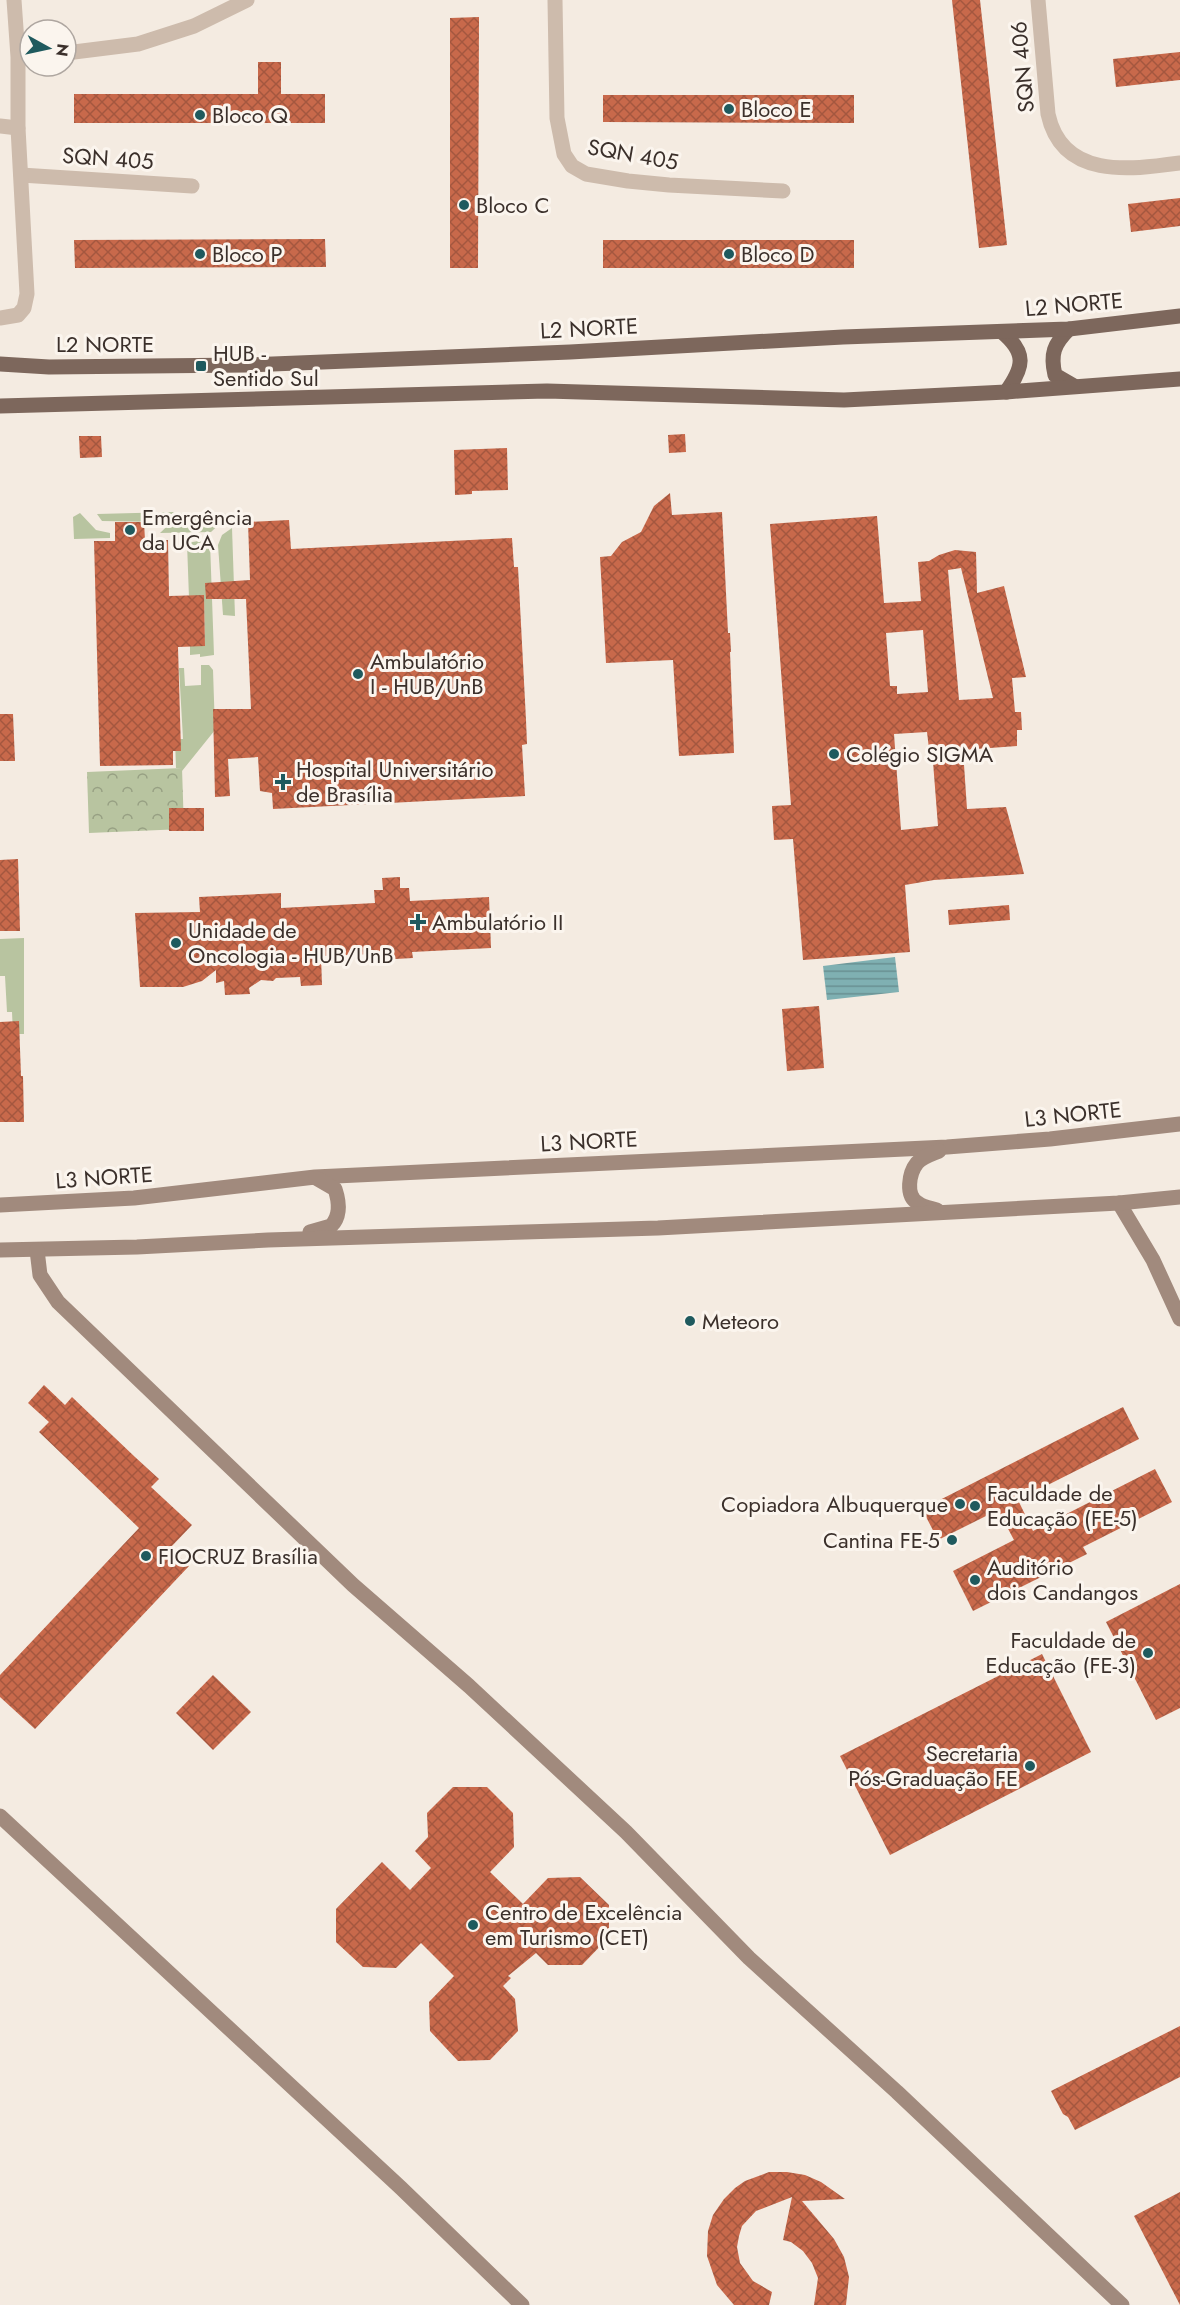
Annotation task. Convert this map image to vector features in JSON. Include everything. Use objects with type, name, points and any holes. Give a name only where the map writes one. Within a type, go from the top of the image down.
[{"type":"main road","name":"L2 NORTE","points":[[0,364],[49,367],[245,365],[570,352],[843,337],[1069,329],[1180,316]]},
{"type":"main road","points":[[1069,329],[1056,342],[1053,350],[1053,366],[1055,375],[1074,386]]},
{"type":"main road","points":[[1002,332],[1014,342],[1021,365],[1017,377],[1006,392]]},
{"type":"main road","points":[[0,406],[547,391],[844,400],[1006,392],[1180,379]]},
{"type":"main road","name":"L3 NORTE","points":[[0,1205],[134,1198],[315,1177],[947,1147],[1050,1139],[1180,1124]]},
{"type":"main road","points":[[944,1212],[917,1203],[910,1191],[910,1180],[918,1161],[947,1147]]},
{"type":"main road","points":[[268,1240],[328,1228],[335,1222],[339,1206],[335,1189],[315,1177]]},
{"type":"main road","points":[[0,1250],[658,1228],[1119,1203],[1180,1197]]},
{"type":"main road","points":[[1119,1203],[1153,1260],[1180,1319]]},
{"type":"main road","points":[[37,1250],[40,1275],[58,1302],[353,1585],[469,1686],[626,1833],[749,1958],[897,2092],[1122,2305]]},
{"type":"main road","points":[[0,1816],[392,2180],[522,2305]]},
{"type":"street","points":[[14,0],[18,22]]},
{"type":"street","points":[[78,52],[138,44],[194,26],[247,0]]},
{"type":"street","name":"SQN 405","points":[[555,0],[557,118],[564,154],[572,166],[586,174],[638,182],[783,191]]},
{"type":"street","name":"SQN 406","points":[[1038,0],[1050,127],[1061,147],[1086,161],[1110,168],[1132,169],[1180,163]]},
{"type":"street","points":[[0,318],[18,315],[27,299],[18,128],[22,78]]},
{"type":"street","points":[[0,126],[18,128]]},
{"type":"street","name":"SQN 405","points":[[21,175],[192,186]]},
{"type":"green space","points":[[174,512],[163,522],[102,521],[97,514]]},
{"type":"green space","points":[[80,513],[96,530],[110,533],[110,538],[74,539],[73,517]]},
{"type":"green space","points":[[181,513],[230,514],[211,532],[160,533]]},
{"type":"green space","points":[[232,528],[235,616],[223,615],[218,545],[222,535]]},
{"type":"green space","points":[[204,540],[210,542],[214,655],[200,657],[200,654],[190,655],[190,646],[205,646],[204,598],[189,598],[187,543]]},
{"type":"green space","points":[[201,665],[209,665],[213,670],[215,730],[182,771],[182,768],[176,768],[175,739],[183,739],[179,668],[184,668],[185,686],[201,685]]},
{"type":"green space","points":[[182,768],[184,829],[89,833],[87,772]]},
{"type":"green space","points":[[24,938],[24,1034],[13,1034],[12,1012],[7,1012],[5,976],[0,976],[0,939]]},
{"type":"water","points":[[895,957],[899,992],[827,1000],[823,966]]},
{"type":"building","points":[[952,0],[980,0],[1007,245],[979,248]]},
{"type":"building","points":[[479,17],[478,268],[450,268],[450,18]]},
{"type":"building","points":[[1180,52],[1180,80],[1116,87],[1113,59]]},
{"type":"building","name":"Bloco Q","points":[[258,62],[281,62],[281,94],[325,94],[325,123],[74,123],[74,94],[258,94]]},
{"type":"building","name":"Bloco E","points":[[603,95],[854,95],[854,123],[603,122]]},
{"type":"building","points":[[1180,198],[1180,226],[1131,232],[1128,204]]},
{"type":"building","name":"Bloco P","points":[[325,239],[326,267],[75,268],[74,240]]},
{"type":"building","name":"Bloco D","points":[[603,240],[854,240],[854,268],[603,268]]},
{"type":"building","points":[[685,434],[686,452],[669,453],[668,435]]},
{"type":"building","points":[[79,436],[101,436],[102,457],[80,458]]},
{"type":"building","points":[[507,448],[508,490],[472,491],[472,494],[455,495],[454,450]]},
{"type":"building","points":[[670,493],[672,515],[722,512],[731,652],[734,753],[679,756],[673,660],[606,663],[600,557],[611,556],[622,542],[641,532],[654,506]]},
{"type":"building","points":[[877,516],[884,603],[921,601],[918,562],[929,561],[955,550],[976,552],[977,593],[1004,586],[1026,677],[1012,678],[1015,712],[1021,712],[1022,730],[1017,730],[1017,746],[963,750],[967,809],[1006,807],[1024,874],[934,880],[905,885],[910,952],[803,960],[793,839],[774,840],[772,806],[791,805],[770,524]],"holes":[[[961,568],[968,596],[993,698],[959,700],[948,570]],[[923,630],[928,692],[897,694],[897,686],[890,686],[886,633]],[[927,732],[929,749],[932,749],[938,826],[901,830],[894,734]]]},
{"type":"building","name":"Ambulatório I - HUB/UnB","points":[[289,520],[291,549],[512,538],[514,567],[518,567],[526,720],[527,744],[522,745],[525,796],[273,809],[272,793],[260,791],[258,757],[228,759],[230,796],[215,797],[213,709],[251,709],[246,599],[206,599],[205,583],[250,580],[248,522]]},
{"type":"building","points":[[115,522],[144,522],[145,540],[168,540],[169,596],[204,595],[205,646],[178,647],[181,751],[173,751],[173,765],[100,766],[94,541],[115,541]]},
{"type":"building","points":[[0,714],[13,714],[15,761],[0,761]]},
{"type":"building","points":[[169,808],[204,808],[204,831],[169,831]]},
{"type":"building","points":[[18,859],[20,931],[0,931],[0,860]]},
{"type":"building","points":[[400,877],[400,888],[409,888],[410,901],[489,897],[491,948],[412,952],[413,958],[378,960],[378,954],[321,956],[322,985],[301,986],[300,977],[276,978],[273,981],[261,980],[249,988],[250,994],[225,995],[224,981],[216,983],[216,970],[202,981],[183,987],[140,987],[135,913],[200,912],[199,897],[281,893],[281,908],[375,903],[374,890],[383,890],[382,878]]},
{"type":"building","points":[[1009,905],[1010,920],[949,925],[948,910]]},
{"type":"building","points":[[819,1006],[824,1068],[787,1071],[782,1009]]},
{"type":"building","points":[[19,1021],[24,1122],[0,1122],[0,1022]]},
{"type":"building","name":"FIOCRUZ Brasília","points":[[44,1385],[65,1405],[72,1397],[159,1479],[151,1487],[192,1525],[170,1548],[189,1566],[35,1729],[0,1697],[0,1675],[139,1528],[39,1432],[49,1422],[28,1403]]},
{"type":"building","name":"Faculdade de Educação (FE-5)","points":[[1123,1407],[1139,1439],[1018,1500],[1033,1531],[1155,1469],[1172,1502],[1083,1547],[1087,1554],[973,1611],[953,1571],[1014,1540],[998,1510],[938,1540],[922,1509]]},
{"type":"building","name":"Faculdade de Educação (FE-3)","points":[[1180,1584],[1180,1708],[1156,1720],[1106,1622]]},
{"type":"building","points":[[1042,1654],[1091,1752],[890,1855],[840,1756]]},
{"type":"building","points":[[213,1675],[251,1712],[213,1750],[176,1713]]},
{"type":"building","name":"Centro de Excelência em Turismo (CET)","points":[[453,1787],[487,1787],[513,1813],[514,1847],[490,1872],[523,1904],[548,1878],[580,1877],[609,1905],[609,1937],[582,1965],[548,1965],[536,1953],[508,1976],[511,1978],[503,1986],[515,1999],[518,2031],[490,2060],[458,2061],[430,2031],[429,2002],[454,1976],[421,1943],[396,1968],[363,1967],[336,1942],[336,1909],[382,1862],[410,1890],[431,1868],[415,1851],[428,1837],[427,1813]]},
{"type":"building","points":[[1180,2026],[1180,2077],[1075,2130],[1068,2117],[1063,2114],[1051,2091]]},
{"type":"building","points":[[769,2172],[805,2175],[821,2182],[845,2199],[802,2201],[834,2239],[844,2257],[849,2277],[846,2305],[814,2305],[818,2278],[812,2263],[803,2251],[791,2242],[783,2240],[792,2197],[756,2211],[742,2226],[739,2236],[737,2247],[740,2263],[753,2281],[772,2292],[769,2305],[734,2305],[717,2285],[707,2256],[708,2231],[713,2215],[735,2188],[745,2181]]},
{"type":"building","points":[[1180,2192],[1180,2305],[1134,2216]]},
{"type":"place","name":"Bloco E","points":[[729,109]]},
{"type":"place","name":"Bloco Q","points":[[200,115]]},
{"type":"place","name":"Bloco C","points":[[464,205]]},
{"type":"place","name":"Bloco P","points":[[200,254]]},
{"type":"place","name":"Bloco D","points":[[729,254]]},
{"type":"place","name":"HUB - Sentido Sul","points":[[201,366]]},
{"type":"place","name":"Emergência da UCA","points":[[130,530]]},
{"type":"place","name":"Ambulatório I - HUB/UnB","points":[[358,674]]},
{"type":"place","name":"Colégio SIGMA","points":[[834,754]]},
{"type":"place","name":"Hospital Universitário de Brasília","points":[[283,782]]},
{"type":"place","name":"Ambulatório II","points":[[418,922]]},
{"type":"place","name":"Unidade de Oncologia - HUB/UnB","points":[[176,943]]},
{"type":"place","name":"Meteoro","points":[[690,1321]]},
{"type":"place","name":"Copiadora Albuquerque","points":[[960,1504]]},
{"type":"place","name":"Faculdade de Educação (FE-5)","points":[[975,1506]]},
{"type":"place","name":"Cantina FE-5","points":[[952,1540]]},
{"type":"place","name":"FIOCRUZ Brasília","points":[[146,1556]]},
{"type":"place","name":"Auditório dois Candangos","points":[[975,1580]]},
{"type":"place","name":"Faculdade de Educação (FE-3)","points":[[1148,1653]]},
{"type":"place","name":"Secretaria Pós-Graduação FE","points":[[1030,1766]]},
{"type":"place","name":"Centro de Excelência em Turismo (CET)","points":[[473,1925]]}]
